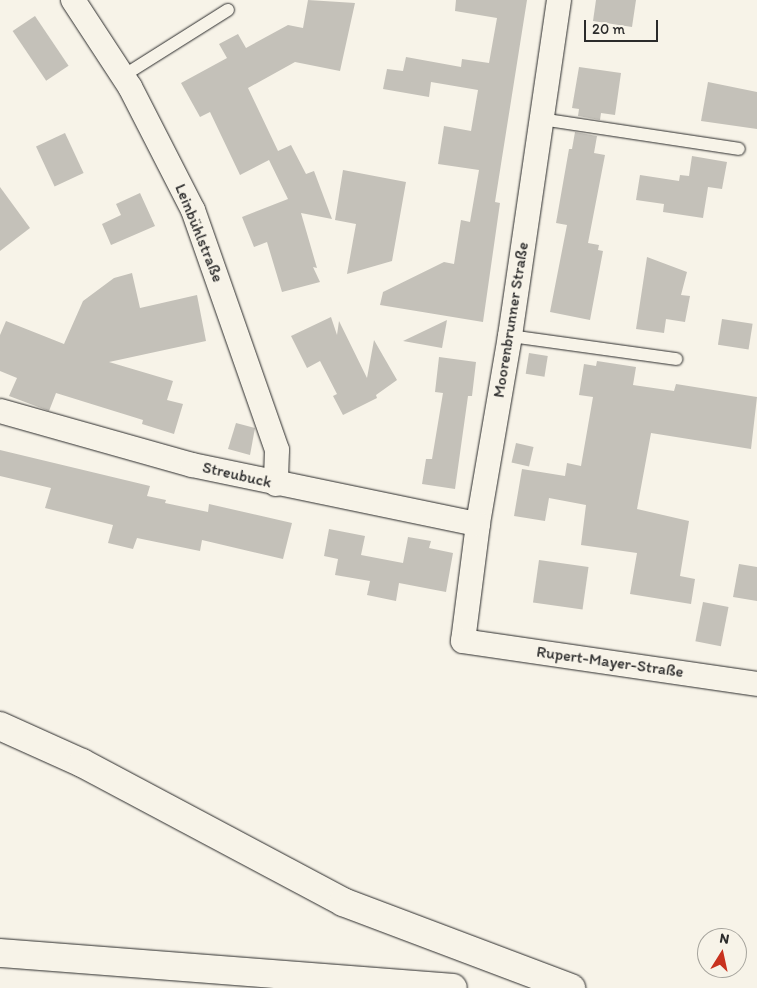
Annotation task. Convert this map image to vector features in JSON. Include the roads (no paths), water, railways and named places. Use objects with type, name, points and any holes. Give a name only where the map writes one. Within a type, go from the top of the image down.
[{"type":"highway","points":[[0,726],[82,763],[343,902],[570,988]]},
{"type":"highway","points":[[0,954],[453,988]]},
{"type":"street","name":"Leinbühlstraße","points":[[73,0],[123,76],[193,210],[277,450],[276,484]]},
{"type":"street","name":"Moorenbrunner Straße","points":[[463,641],[478,524],[510,336],[559,0]]},
{"type":"street","name":"Streubuck","points":[[0,411],[192,464],[276,484],[478,524]]},
{"type":"street","name":"Rupert-Mayer-Straße","points":[[463,641],[757,684]]},
{"type":"lane","points":[[123,76],[228,10]]},
{"type":"lane","points":[[541,119],[739,149]]},
{"type":"lane","points":[[510,336],[676,360]]}]
